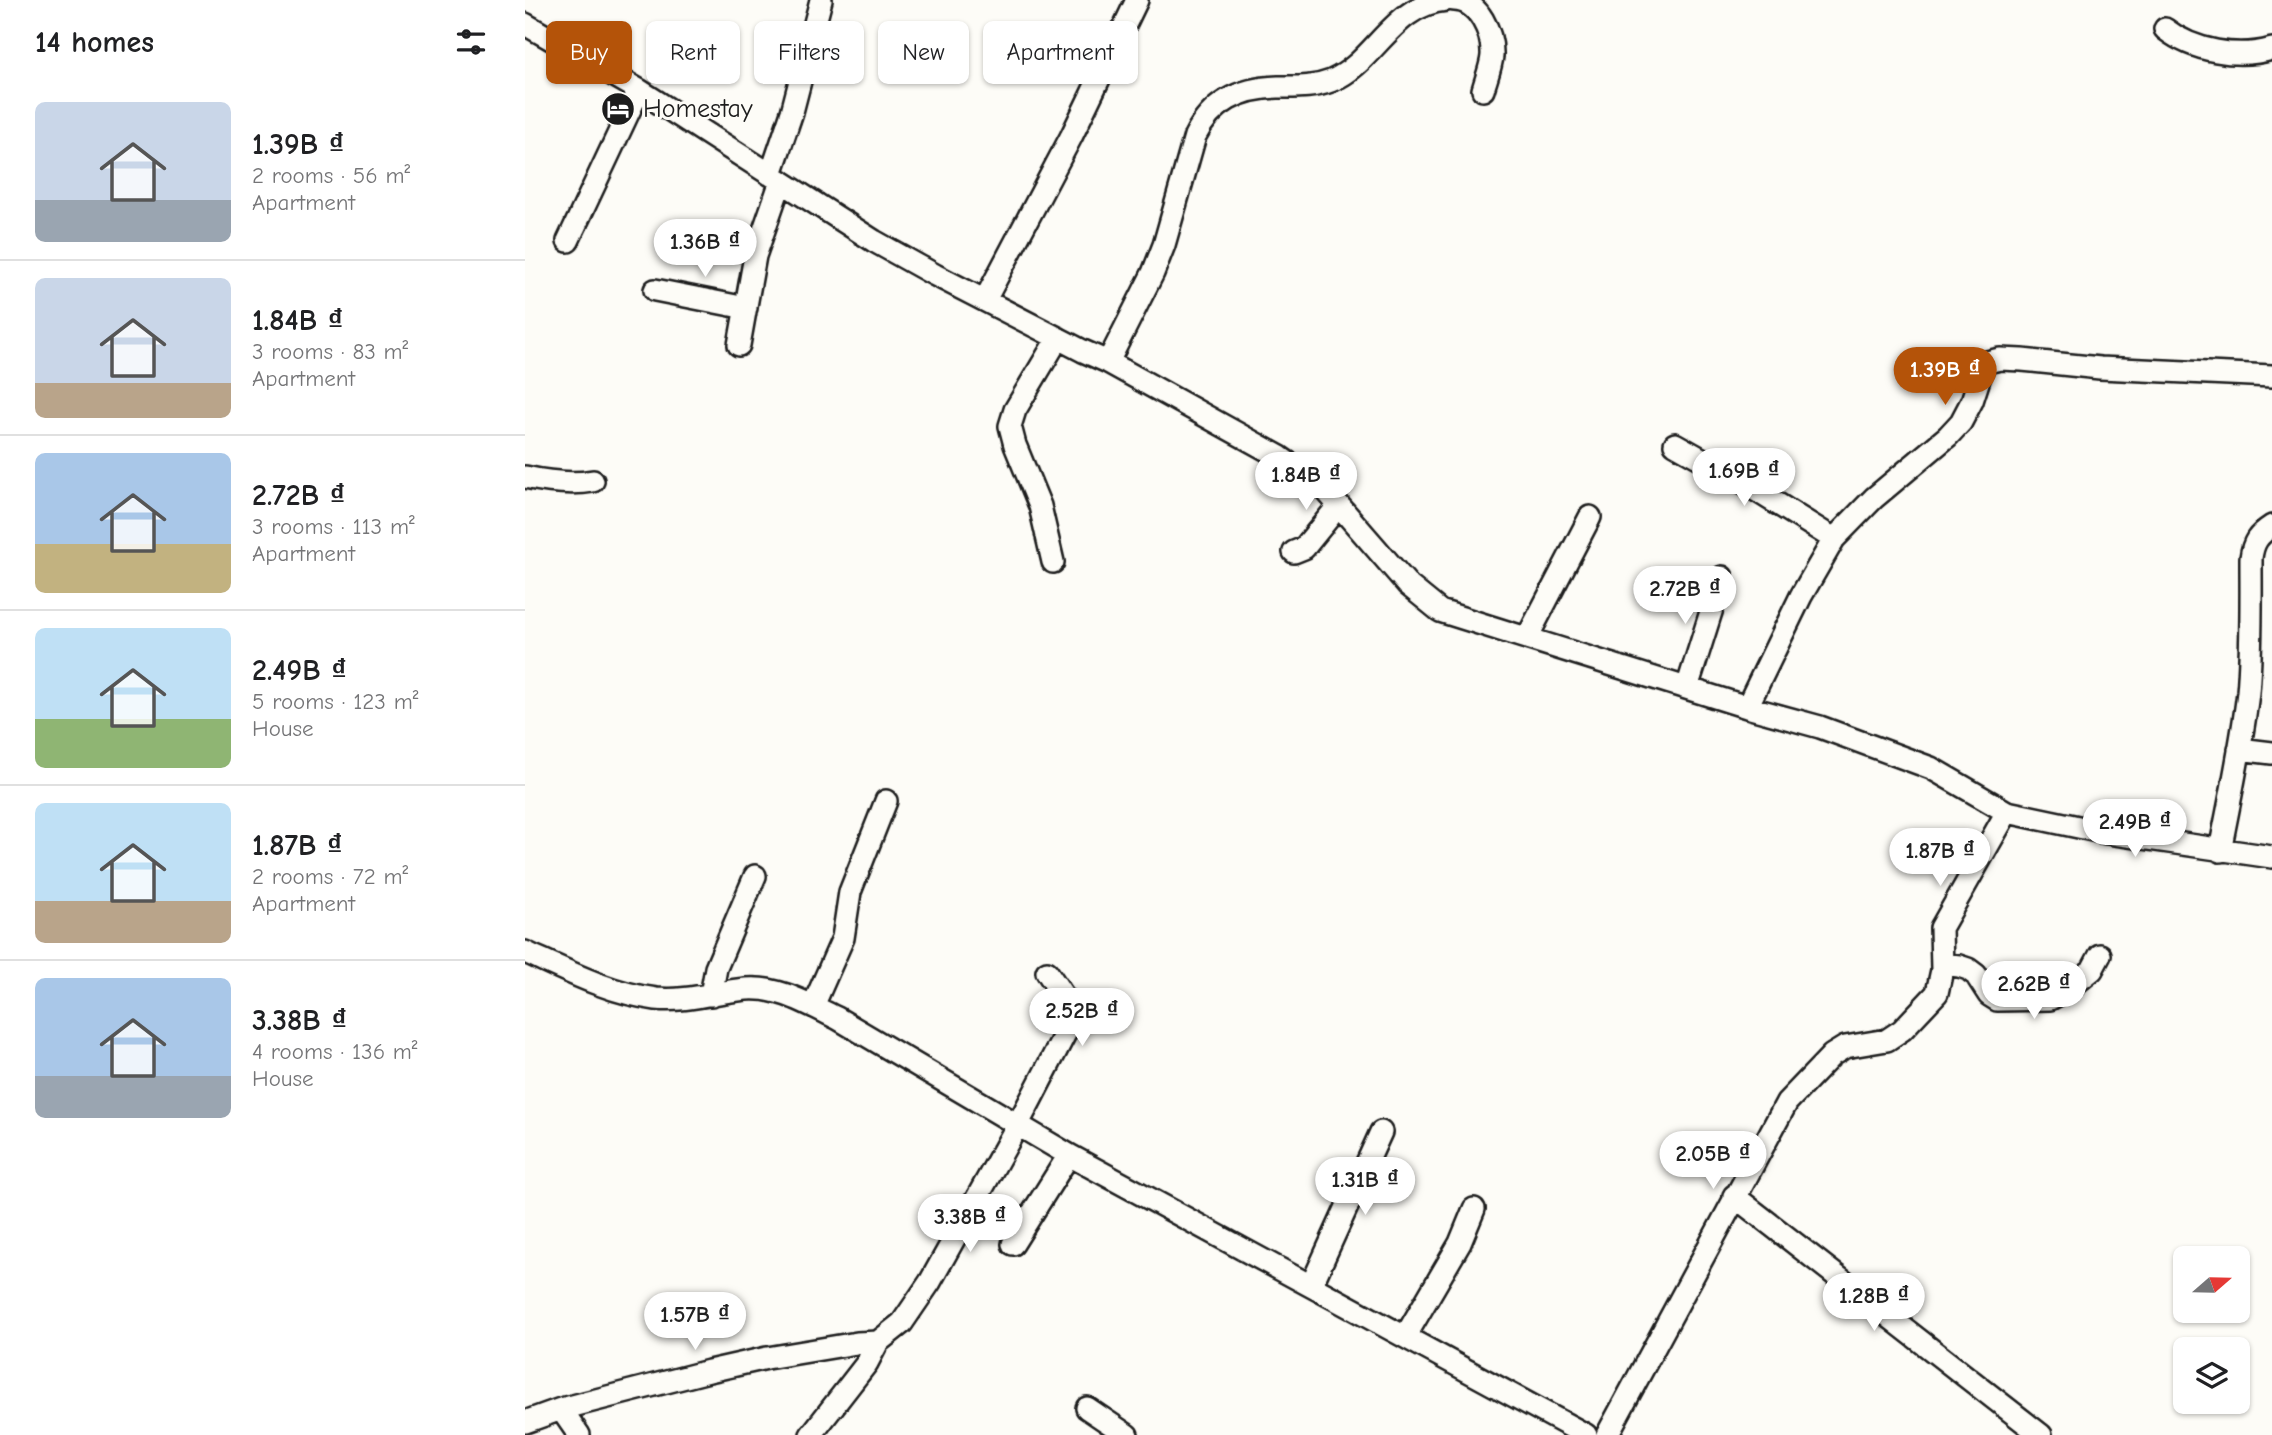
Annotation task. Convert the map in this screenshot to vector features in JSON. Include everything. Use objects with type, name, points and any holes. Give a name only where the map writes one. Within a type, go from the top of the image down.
[{"type":"street","points":[[739,345],[755,256],[821,0]]},
{"type":"street","points":[[985,300],[1071,137],[1137,0]]},
{"type":"street","points":[[1108,362],[1153,273],[1172,223],[1195,136],[1213,109],[1240,93],[1276,87],[1302,88],[1329,82],[1347,72],[1414,8],[1447,0]]},
{"type":"street","points":[[1454,0],[1470,4],[1478,13],[1491,41],[1492,58],[1483,90]]},
{"type":"street","points":[[526,27],[639,90],[874,241],[1108,362],[1280,457],[1323,487],[1408,584],[1440,611],[1747,707],[1821,727],[1931,768],[2007,812],[2108,833],[2272,857]]},
{"type":"street","points":[[2165,29],[2172,35],[2204,48],[2243,55],[2272,50]]},
{"type":"street","points":[[568,241],[639,90]]},
{"type":"street","points":[[656,290],[746,308]]},
{"type":"street","points":[[1053,562],[1040,506],[1010,426],[1015,410],[1058,338]]},
{"type":"street","points":[[1747,707],[1801,596],[1834,540],[1874,498],[1961,422],[1987,362],[2000,359],[2022,360],[2113,369],[2272,376]]},
{"type":"street","points":[[1675,444],[1741,481],[1834,540]]},
{"type":"street","points":[[525,477],[556,483],[593,481]]},
{"type":"street","points":[[1294,552],[1304,548],[1339,505]]},
{"type":"street","points":[[1527,638],[1590,517]]},
{"type":"street","points":[[2220,850],[2248,692],[2253,545],[2262,533],[2272,526]]},
{"type":"street","points":[[1687,688],[1723,577]]},
{"type":"street","points":[[2239,749],[2272,753]]},
{"type":"street","points":[[813,1006],[843,938],[850,892],[886,801]]},
{"type":"street","points":[[1607,1435],[1787,1102],[1832,1055],[1845,1047],[1887,1040],[1902,1030],[1937,993],[1941,974],[1941,928],[2007,812]]},
{"type":"street","points":[[711,995],[716,968],[755,876]]},
{"type":"street","points":[[525,952],[586,980],[641,996],[675,1000],[746,989],[763,989],[813,1006],[1069,1155],[1586,1435]]},
{"type":"street","points":[[1941,974],[1959,966],[1968,969],[1976,975],[1989,995],[1997,1000],[2050,999],[2067,990],[2092,970],[2100,955]]},
{"type":"street","points":[[811,1435],[867,1363],[878,1342],[902,1323],[917,1303],[1017,1126],[1070,1024],[1072,1018],[1068,1001],[1047,972]]},
{"type":"street","points":[[1311,1286],[1381,1132]]},
{"type":"street","points":[[1013,1244],[1069,1155]]},
{"type":"street","points":[[1734,1196],[2041,1435]]},
{"type":"street","points":[[1405,1337],[1460,1243],[1474,1209]]},
{"type":"street","points":[[525,1422],[658,1382],[767,1358],[878,1342]]},
{"type":"street","points":[[1087,1408],[1127,1435]]},
{"type":"street","points":[[561,1409],[579,1435]]},
{"type":"place","name":"Homestay","points":[[618,109]]}]
